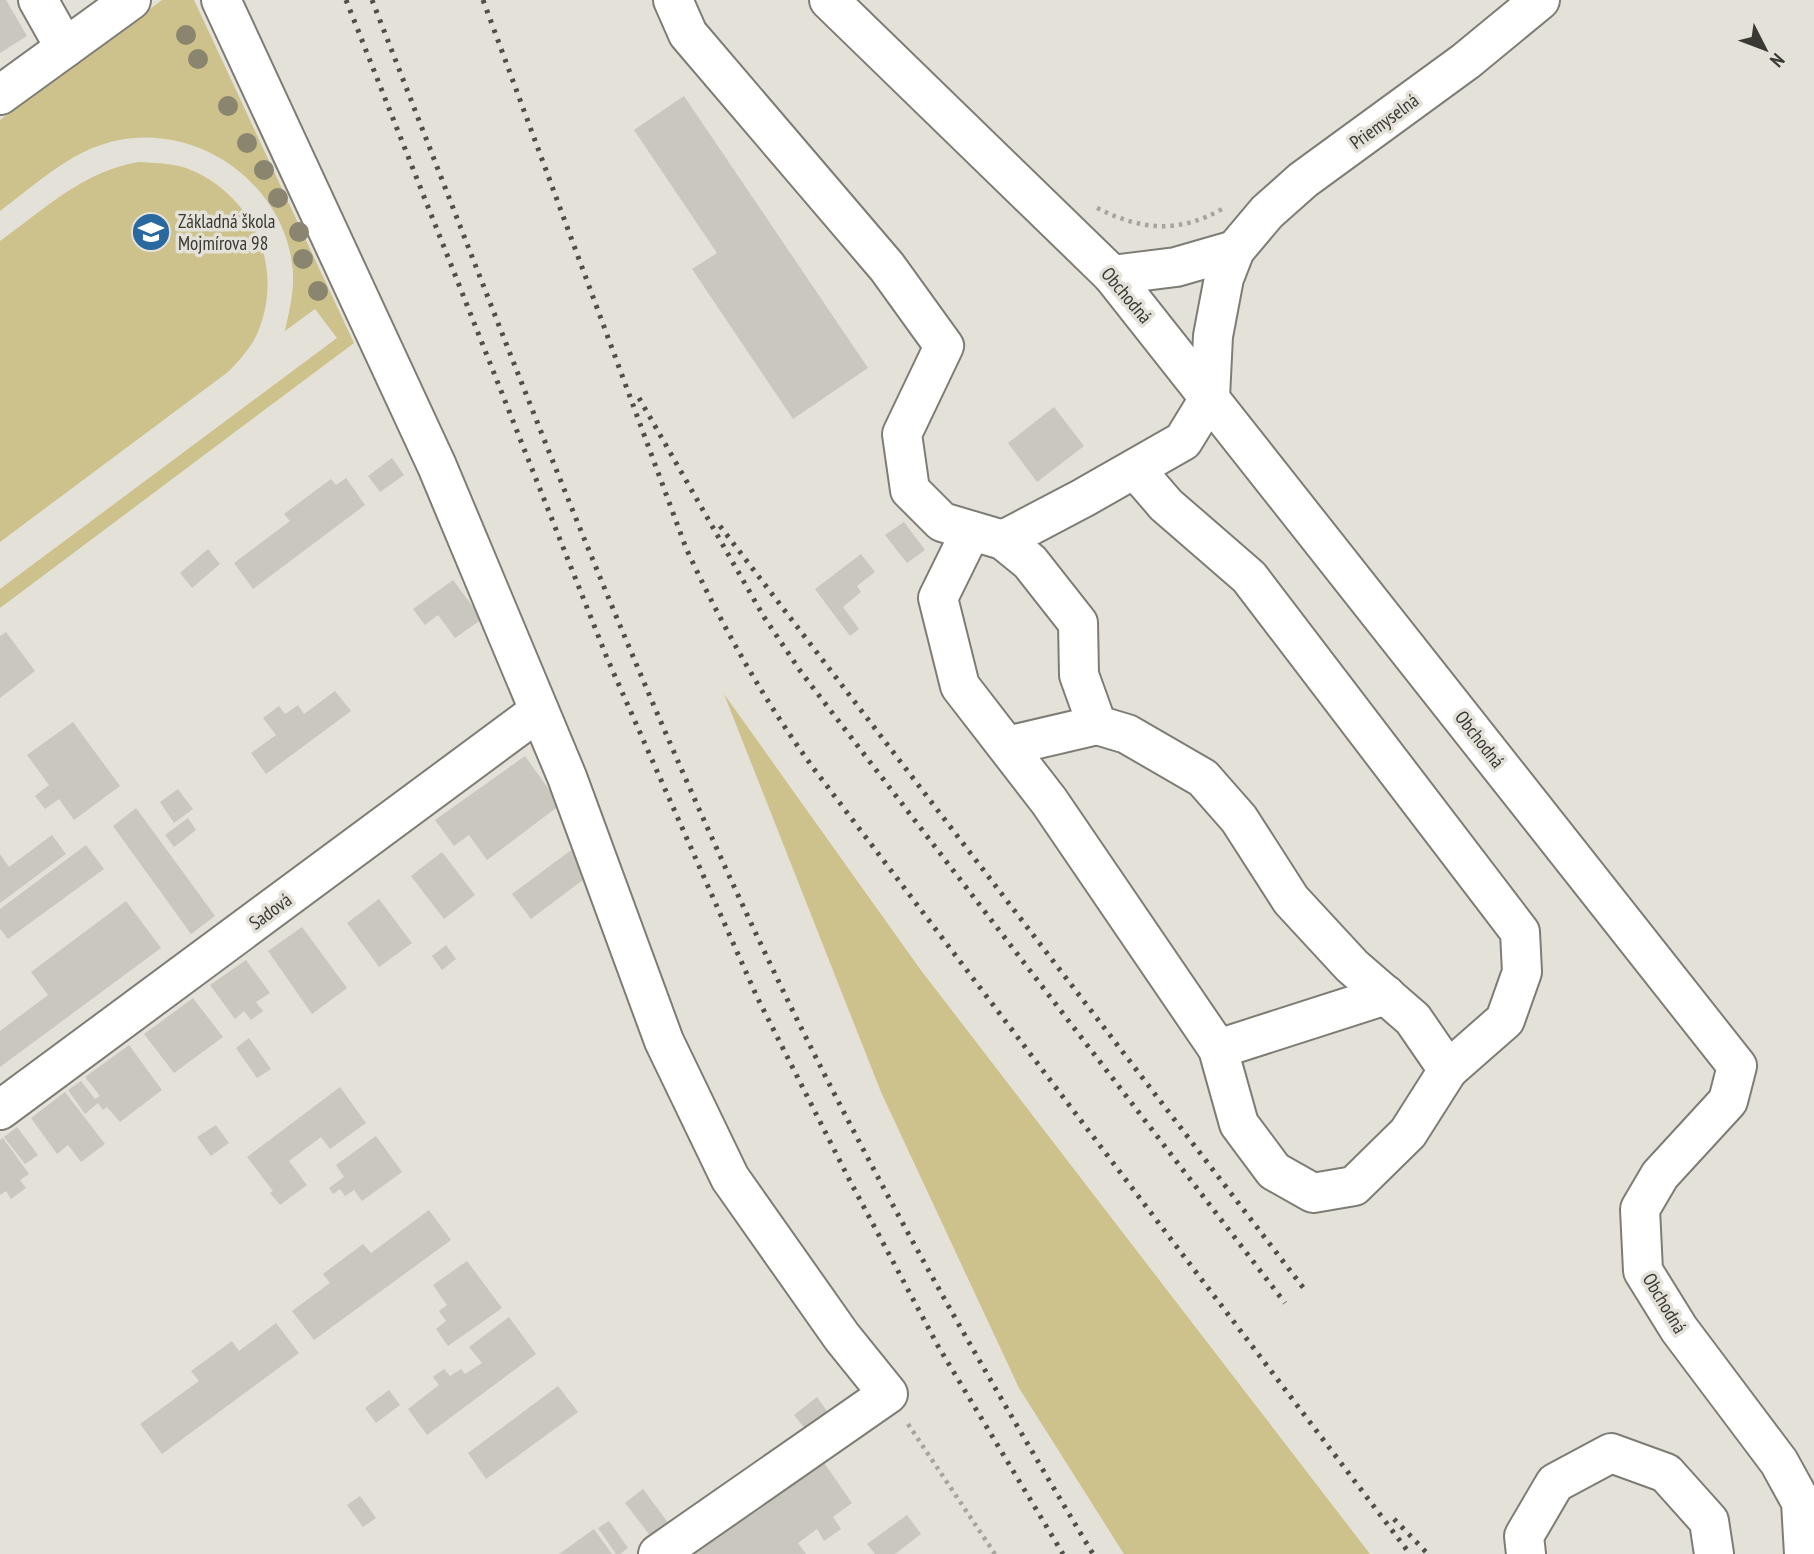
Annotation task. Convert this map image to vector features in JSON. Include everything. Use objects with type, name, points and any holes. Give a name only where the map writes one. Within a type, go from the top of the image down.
[{"type":"street","points":[[38,0],[65,48]]},
{"type":"street","points":[[0,95],[131,0]]},
{"type":"street","points":[[222,0],[437,466],[567,777],[664,1041],[730,1178],[842,1337],[888,1394],[658,1554]]},
{"type":"street","points":[[673,0],[688,34],[887,267],[944,346],[902,434],[910,490],[942,522],[987,536],[1030,562],[1077,623],[1079,675],[1097,725]]},
{"type":"street","name":"Obchodná","points":[[829,0],[1112,275],[1737,1066],[1728,1101],[1660,1175],[1640,1209],[1643,1271],[1679,1329],[1779,1462],[1801,1503],[1804,1554]]},
{"type":"street","name":"Priemyselná","points":[[1210,397],[1213,336],[1224,278],[1235,250],[1267,212],[1303,180],[1466,61],[1540,0]]},
{"type":"street","points":[[1112,275],[1176,267],[1235,250]]},
{"type":"street","points":[[1135,468],[1166,505],[1249,577],[1520,932],[1522,972],[1505,1020],[1448,1070],[1408,1133],[1354,1186],[1313,1193],[1275,1171],[1240,1124],[1218,1049],[1049,801],[960,686],[938,598],[987,536],[1135,468],[1183,441],[1210,397]]},
{"type":"street","name":"Sadová","points":[[0,1110],[539,711]]},
{"type":"street","points":[[1007,746],[1097,725],[1127,734],[1203,778],[1239,819],[1291,900],[1352,966],[1413,1019],[1448,1070]]},
{"type":"street","points":[[1218,1049],[1386,995]]},
{"type":"street","points":[[1526,1554],[1524,1536],[1555,1483],[1611,1454],[1666,1473],[1709,1521],[1714,1554]]},
{"type":"path","points":[[1089,204],[1125,222],[1181,225],[1211,215],[1232,203]]},
{"type":"path","points":[[888,1394],[995,1554]]},
{"type":"shaded area","points":[[162,0],[194,0],[354,343],[0,608],[0,589],[337,338],[315,309],[285,331],[293,273],[287,239],[272,209],[252,183],[226,162],[197,147],[165,139],[131,138],[98,146],[59,166],[0,211],[0,120]]},
{"type":"shaded area","points":[[138,162],[186,168],[229,195],[246,214],[258,236],[265,259],[268,284],[265,309],[257,334],[228,372],[0,542],[0,241],[82,183],[99,174]]},
{"type":"shaded area","points":[[724,694],[920,969],[1370,1554],[1124,1554],[1019,1388],[881,1092]]},
{"type":"building","points":[[0,0],[6,0],[27,36],[0,53]]},
{"type":"building","points":[[684,96],[868,368],[793,419],[692,269],[717,253],[634,130]]},
{"type":"building","points":[[1054,407],[1084,446],[1037,482],[1008,443]]},
{"type":"building","points":[[392,458],[404,475],[380,492],[368,476]]},
{"type":"building","points":[[346,478],[365,505],[253,589],[234,563],[290,521],[284,514],[331,479],[336,485]]},
{"type":"building","points":[[904,522],[925,550],[907,563],[885,535]]},
{"type":"building","points":[[208,549],[220,564],[192,588],[180,573]]},
{"type":"building","points":[[861,554],[875,572],[857,586],[861,592],[843,607],[859,629],[850,636],[815,589]]},
{"type":"building","points":[[453,580],[482,619],[455,638],[438,615],[425,625],[413,609]]},
{"type":"building","points":[[6,632],[35,671],[0,698],[0,636]]},
{"type":"building","points":[[335,691],[351,711],[266,774],[251,753],[276,735],[263,718],[279,706],[285,714],[298,705],[304,714]]},
{"type":"building","points":[[73,722],[120,786],[74,820],[59,799],[45,809],[35,796],[49,785],[27,755]]},
{"type":"building","points":[[525,756],[560,805],[487,860],[469,835],[454,846],[435,820]]},
{"type":"building","points":[[178,789],[193,809],[174,823],[160,802]]},
{"type":"building","points":[[136,808],[215,916],[191,934],[113,826]]},
{"type":"building","points":[[188,818],[196,830],[174,847],[165,835]]},
{"type":"building","points":[[52,835],[66,854],[0,903],[0,854],[9,867]]},
{"type":"building","points":[[86,845],[104,869],[8,939],[0,929],[0,909]]},
{"type":"building","points":[[574,848],[592,873],[531,919],[512,894]]},
{"type":"building","points":[[442,852],[475,895],[444,919],[411,876]]},
{"type":"building","points":[[379,899],[412,943],[379,967],[347,923]]},
{"type":"building","points":[[126,901],[161,948],[0,1067],[0,1031],[48,995],[31,972]]},
{"type":"building","points":[[302,927],[347,988],[312,1014],[268,951]]},
{"type":"building","points":[[446,945],[456,959],[442,970],[432,956]]},
{"type":"building","points":[[246,960],[270,993],[256,1002],[263,1011],[251,1020],[244,1011],[235,1019],[210,985]]},
{"type":"building","points":[[193,998],[223,1037],[174,1073],[144,1034]]},
{"type":"building","points":[[249,1038],[271,1069],[257,1078],[236,1048]]},
{"type":"building","points":[[129,1045],[162,1090],[120,1122],[107,1107],[103,1110],[98,1103],[85,1114],[68,1090],[81,1081],[95,1099],[100,1096],[85,1077]]},
{"type":"building","points":[[340,1087],[366,1123],[330,1149],[321,1137],[289,1161],[307,1185],[280,1205],[270,1193],[273,1191],[247,1157]]},
{"type":"building","points":[[65,1092],[105,1144],[81,1162],[68,1145],[57,1154],[31,1118]]},
{"type":"building","points":[[216,1125],[229,1143],[211,1156],[197,1137]]},
{"type":"building","points":[[17,1127],[38,1155],[25,1164],[4,1137]]},
{"type":"building","points":[[376,1136],[402,1172],[362,1201],[354,1190],[345,1196],[340,1189],[333,1194],[329,1188],[344,1177],[336,1165]]},
{"type":"building","points":[[3,1138],[29,1174],[20,1180],[26,1188],[11,1199],[6,1191],[0,1195],[0,1140]]},
{"type":"building","points":[[429,1210],[451,1240],[314,1340],[292,1311],[330,1283],[323,1274],[363,1244],[371,1253]]},
{"type":"building","points":[[467,1261],[502,1308],[448,1346],[436,1329],[446,1321],[439,1311],[447,1305],[433,1285]]},
{"type":"building","points":[[509,1317],[536,1354],[427,1435],[408,1409],[439,1385],[433,1377],[444,1369],[450,1376],[461,1369],[465,1374],[482,1363],[469,1347]]},
{"type":"building","points":[[276,1323],[299,1353],[162,1454],[140,1424],[199,1381],[191,1371],[232,1341],[239,1351]]},
{"type":"building","points":[[558,1386],[578,1412],[486,1479],[468,1453]]},
{"type":"building","points":[[389,1390],[400,1405],[376,1423],[365,1408]]},
{"type":"building","points":[[817,1397],[829,1414],[807,1431],[794,1415]]},
{"type":"building","points":[[820,1457],[852,1503],[833,1517],[841,1529],[824,1541],[817,1529],[798,1543],[806,1554],[686,1554]]},
{"type":"building","points":[[643,1489],[669,1524],[652,1538],[625,1503]]},
{"type":"building","points":[[360,1496],[376,1518],[363,1527],[347,1505]]},
{"type":"building","points":[[907,1515],[921,1534],[895,1554],[875,1554],[867,1544]]},
{"type":"building","points":[[609,1521],[628,1548],[620,1554],[616,1554],[598,1528]]},
{"type":"building","points":[[594,1529],[612,1554],[559,1554]]},
{"type":"railway","points":[[346,0],[607,658],[757,997],[850,1181],[938,1346],[1063,1554]]},
{"type":"railway","points":[[372,0],[571,506],[622,631],[731,880],[824,1074],[897,1213],[1093,1554]]},
{"type":"railway","points":[[483,0],[686,548],[714,606],[761,689],[814,769],[1410,1554]]},
{"type":"railway","points":[[639,398],[764,617],[801,672],[1285,1303]]},
{"type":"railway","points":[[720,526],[1305,1290]]},
{"type":"railway","points":[[1394,1519],[1428,1554]]},
{"type":"place","name":"Základná škola Mojmírova 98","points":[[151,232]]}]
